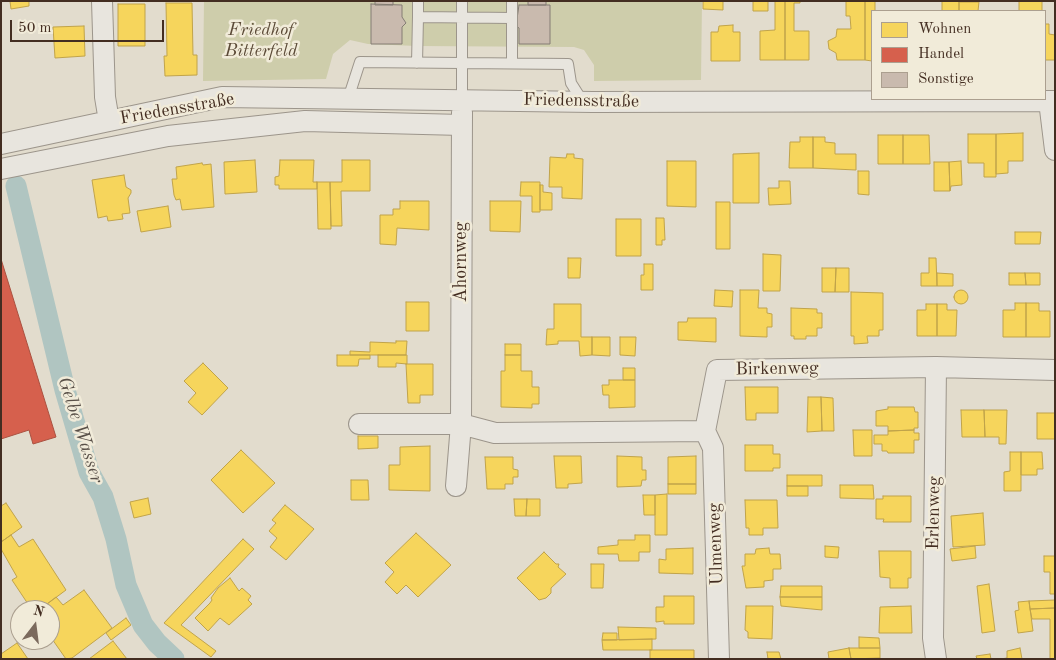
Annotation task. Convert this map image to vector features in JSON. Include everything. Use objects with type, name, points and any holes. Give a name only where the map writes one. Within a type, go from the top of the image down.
[{"type":"street","name":"Friedensstraße","points":[[102,1],[105,97],[109,121]]},
{"type":"street","name":"Friedensstraße","points":[[1,144],[222,97],[583,102],[1052,101]]},
{"type":"street","name":"Ahornweg","points":[[456,486],[461,424],[462,100]]},
{"type":"street","points":[[1052,101],[1055,150]]},
{"type":"street","name":"Friedensstraße","points":[[1,170],[168,136],[305,122],[462,125]]},
{"type":"street","name":"Birkenweg","points":[[705,431],[717,370],[936,367],[1055,370]]},
{"type":"street","name":"Erlenweg","points":[[936,367],[933,638],[936,659]]},
{"type":"street","points":[[359,424],[461,424],[495,433],[705,431]]},
{"type":"street","name":"Ulmenweg","points":[[705,431],[713,448],[719,659]]},
{"type":"lane","points":[[417,63],[418,1]]},
{"type":"lane","points":[[462,1],[462,100]]},
{"type":"lane","points":[[512,1],[512,63]]},
{"type":"lane","points":[[418,17],[512,18]]},
{"type":"lane","points":[[348,99],[360,62],[512,63],[568,64],[571,83],[583,102]]},
{"type":"green space","name":"Friedhof Bitterfeld","points":[[204,1],[702,1],[701,80],[594,81],[594,65],[584,50],[574,47],[417,46],[368,44],[350,40],[333,54],[326,79],[203,81]]},
{"type":"building: Wohnen","points":[[10,1],[29,1],[29,6],[11,9]]},
{"type":"building: Wohnen","points":[[703,1],[723,1],[723,10],[703,9]]},
{"type":"building: Wohnen","points":[[753,1],[768,1],[768,11],[753,11]]},
{"type":"building: Wohnen","points":[[775,1],[785,1],[785,60],[760,60],[760,31],[775,30]]},
{"type":"building: Wohnen","points":[[785,1],[800,1],[800,3],[794,3],[794,31],[809,31],[809,60],[785,60]]},
{"type":"building: Wohnen","points":[[846,1],[865,1],[865,60],[837,60],[836,53],[829,49],[828,41],[836,37],[837,29],[851,29],[850,16],[846,16]]},
{"type":"building: Wohnen","points":[[865,1],[875,1],[875,10],[871,10],[871,61],[865,60]]},
{"type":"building: Wohnen","points":[[942,1],[959,1],[959,10],[942,10]]},
{"type":"building: Wohnen","points":[[1019,1],[1042,1],[1042,10],[1019,10]]},
{"type":"building: Wohnen","points":[[959,2],[979,2],[978,10],[959,10]]},
{"type":"building: Wohnen","points":[[166,3],[192,3],[193,55],[197,55],[197,75],[165,76],[164,56],[167,56]]},
{"type":"building: Wohnen","points":[[118,4],[145,4],[145,46],[118,46]]},
{"type":"building: Wohnen","points":[[1046,24],[1049,24],[1049,34],[1055,35],[1055,60],[1046,60]]},
{"type":"building: Wohnen","points":[[733,25],[733,32],[740,32],[740,61],[711,61],[711,32],[718,32],[719,26]]},
{"type":"building: Wohnen","points":[[84,26],[85,56],[55,58],[53,27]]},
{"type":"building: Wohnen","points":[[1023,133],[1023,161],[1008,161],[1008,173],[996,174],[996,134]]},
{"type":"building: Wohnen","points":[[968,134],[996,134],[996,177],[984,177],[984,163],[968,163]]},
{"type":"building: Wohnen","points":[[878,135],[903,135],[903,164],[878,164]]},
{"type":"building: Wohnen","points":[[903,135],[929,135],[930,164],[903,164]]},
{"type":"building: Wohnen","points":[[800,137],[813,137],[813,168],[789,168],[790,142],[800,142]]},
{"type":"building: Wohnen","points":[[813,137],[825,137],[825,142],[835,143],[835,154],[856,154],[856,170],[813,168]]},
{"type":"building: Wohnen","points":[[759,153],[759,203],[733,203],[733,154]]},
{"type":"building: Wohnen","points":[[567,154],[574,154],[574,158],[583,159],[582,199],[562,198],[562,187],[549,187],[550,157],[566,158]]},
{"type":"building: Wohnen","points":[[255,160],[257,192],[225,194],[224,162]]},
{"type":"building: Wohnen","points":[[280,160],[314,160],[313,182],[317,182],[317,189],[279,189],[279,185],[275,185],[275,177],[279,176]]},
{"type":"building: Wohnen","points":[[342,160],[370,160],[370,191],[341,191],[342,226],[331,226],[330,182],[342,182]]},
{"type":"building: Wohnen","points":[[667,161],[696,161],[696,207],[667,206]]},
{"type":"building: Wohnen","points":[[961,161],[962,185],[951,186],[950,191],[949,162]]},
{"type":"building: Wohnen","points":[[934,162],[949,162],[950,191],[934,191]]},
{"type":"building: Wohnen","points":[[202,163],[203,165],[211,164],[214,207],[182,210],[180,199],[176,200],[174,195],[172,179],[177,179],[176,167]]},
{"type":"building: Wohnen","points":[[858,171],[869,171],[869,195],[858,194]]},
{"type":"building: Wohnen","points":[[124,175],[126,187],[131,190],[128,198],[130,213],[122,214],[123,219],[108,221],[107,216],[98,218],[92,180]]},
{"type":"building: Wohnen","points":[[779,181],[790,181],[791,204],[769,205],[768,188],[779,188]]},
{"type":"building: Wohnen","points":[[317,182],[330,182],[331,229],[318,229]]},
{"type":"building: Wohnen","points":[[521,182],[540,182],[540,212],[532,212],[532,196],[520,196]]},
{"type":"building: Wohnen","points":[[540,185],[543,185],[543,192],[552,193],[552,210],[540,210]]},
{"type":"building: Wohnen","points":[[400,201],[429,201],[429,230],[397,228],[396,245],[380,244],[380,215],[393,215],[393,209],[400,209]]},
{"type":"building: Wohnen","points":[[490,201],[521,201],[520,232],[490,231]]},
{"type":"building: Wohnen","points":[[716,202],[730,202],[730,249],[716,249]]},
{"type":"building: Wohnen","points":[[168,206],[171,227],[141,232],[137,211]]},
{"type":"building: Wohnen","points":[[656,218],[664,218],[665,240],[662,240],[662,245],[656,245]]},
{"type":"building: Wohnen","points":[[616,219],[641,219],[641,256],[616,256]]},
{"type":"building: Wohnen","points":[[1015,232],[1041,232],[1040,244],[1015,244]]},
{"type":"building: Wohnen","points":[[763,254],[781,255],[780,291],[763,291]]},
{"type":"building: Wohnen","points":[[568,258],[581,258],[580,278],[568,278]]},
{"type":"building: Wohnen","points":[[929,258],[936,258],[937,286],[921,286],[921,273],[929,273]]},
{"type":"building: Wohnen","points":[[644,264],[653,264],[653,290],[641,290],[641,275],[644,275]]},
{"type":"building: Wohnen","points":[[822,268],[836,268],[835,292],[822,292]]},
{"type":"building: Wohnen","points":[[836,268],[849,268],[849,292],[835,292]]},
{"type":"building: Wohnen","points":[[937,273],[953,274],[953,286],[937,286]]},
{"type":"building: Wohnen","points":[[1009,273],[1025,273],[1026,285],[1009,285]]},
{"type":"building: Wohnen","points":[[1025,273],[1040,273],[1040,285],[1026,285]]},
{"type":"building: Wohnen","points":[[715,290],[733,291],[732,307],[714,306]]},
{"type":"building: Wohnen","points":[[740,290],[759,290],[758,308],[767,308],[767,313],[772,314],[772,327],[767,327],[767,337],[740,336]]},
{"type":"building: Wohnen","points":[[958,290],[964,290],[968,297],[964,304],[958,304],[954,300],[954,294]]},
{"type":"building: Wohnen","points":[[851,292],[883,293],[883,330],[879,330],[879,336],[867,336],[868,343],[854,344],[854,336],[851,336]]},
{"type":"building: Wohnen","points":[[406,302],[429,302],[429,331],[406,331]]},
{"type":"building: Wohnen","points":[[1015,303],[1026,303],[1026,337],[1003,337],[1003,310],[1015,310]]},
{"type":"building: Wohnen","points":[[1026,303],[1039,303],[1039,311],[1050,311],[1050,337],[1026,337]]},
{"type":"building: Wohnen","points":[[554,304],[581,304],[581,337],[592,337],[592,355],[580,356],[579,341],[558,341],[558,344],[546,345],[547,329],[554,329]]},
{"type":"building: Wohnen","points":[[926,304],[937,304],[937,336],[917,336],[917,310],[926,310]]},
{"type":"building: Wohnen","points":[[937,304],[947,304],[947,310],[957,310],[956,336],[937,336]]},
{"type":"building: Wohnen","points":[[791,308],[817,309],[817,313],[822,313],[822,328],[817,328],[817,336],[806,336],[806,339],[794,339],[794,336],[791,336]]},
{"type":"building: Wohnen","points":[[688,318],[716,318],[716,342],[678,340],[678,322],[687,322]]},
{"type":"building: Wohnen","points":[[592,337],[610,337],[610,356],[592,355]]},
{"type":"building: Wohnen","points":[[620,337],[636,337],[635,356],[620,355]]},
{"type":"building: Wohnen","points":[[396,341],[407,341],[406,355],[350,355],[350,351],[370,352],[370,342],[396,343]]},
{"type":"building: Wohnen","points":[[505,344],[521,344],[521,355],[505,355]]},
{"type":"building: Wohnen","points":[[337,355],[370,355],[370,359],[359,359],[358,366],[337,366]]},
{"type":"building: Wohnen","points":[[378,355],[407,355],[407,364],[396,363],[396,367],[378,367]]},
{"type":"building: Wohnen","points":[[505,355],[521,355],[521,371],[532,371],[532,387],[539,387],[539,404],[532,404],[532,408],[501,407],[501,371],[505,371]]},
{"type":"building: Wohnen","points":[[203,363],[228,388],[202,415],[188,402],[196,393],[184,381]]},
{"type":"building: Wohnen","points":[[406,364],[433,364],[433,395],[420,395],[420,403],[408,403]]},
{"type":"building: Wohnen","points":[[623,368],[635,368],[635,380],[623,380]]},
{"type":"building: Wohnen","points":[[609,380],[635,380],[635,407],[609,408],[609,395],[603,395],[602,385],[609,385]]},
{"type":"building: Wohnen","points":[[745,387],[778,387],[778,413],[756,413],[756,420],[746,420]]},
{"type":"building: Wohnen","points":[[808,397],[821,397],[822,431],[807,432]]},
{"type":"building: Wohnen","points":[[821,397],[833,398],[834,431],[822,431]]},
{"type":"building: Wohnen","points":[[888,407],[914,407],[915,412],[918,412],[918,428],[914,428],[914,430],[888,431],[888,426],[876,426],[876,411],[888,409]]},
{"type":"building: Wohnen","points":[[961,410],[984,410],[985,437],[962,437]]},
{"type":"building: Wohnen","points":[[984,410],[1007,410],[1006,444],[999,444],[999,437],[985,437]]},
{"type":"building: Wohnen","points":[[1037,413],[1055,413],[1055,439],[1037,439]]},
{"type":"building: Wohnen","points":[[853,430],[872,430],[872,456],[854,456]]},
{"type":"building: Wohnen","points":[[914,430],[914,433],[919,433],[919,440],[914,440],[914,453],[888,453],[887,451],[882,451],[882,444],[874,444],[874,435],[888,435],[888,431]]},
{"type":"building: Wohnen","points":[[358,436],[378,436],[378,448],[358,449]]},
{"type":"building: Wohnen","points":[[745,445],[773,445],[773,454],[780,454],[780,468],[773,468],[773,471],[745,471]]},
{"type":"building: Wohnen","points":[[430,446],[430,491],[389,490],[389,465],[400,465],[400,447]]},
{"type":"building: Wohnen","points":[[241,450],[275,483],[243,513],[211,480]]},
{"type":"building: Wohnen","points":[[1010,452],[1021,452],[1021,491],[1004,491],[1004,472],[1010,471]]},
{"type":"building: Wohnen","points":[[1021,452],[1042,452],[1043,469],[1037,469],[1037,475],[1021,475]]},
{"type":"building: Wohnen","points":[[554,456],[581,456],[582,483],[568,484],[568,488],[556,488]]},
{"type":"building: Wohnen","points":[[617,456],[642,457],[642,470],[646,470],[646,480],[642,480],[641,486],[617,487]]},
{"type":"building: Wohnen","points":[[696,456],[696,484],[668,484],[668,457]]},
{"type":"building: Wohnen","points":[[485,457],[513,457],[513,469],[518,470],[518,477],[513,477],[513,484],[505,484],[505,489],[487,489]]},
{"type":"building: Wohnen","points":[[787,475],[822,475],[822,486],[787,486]]},
{"type":"building: Wohnen","points":[[351,480],[368,480],[369,500],[351,500]]},
{"type":"building: Wohnen","points":[[668,484],[696,484],[696,494],[668,494]]},
{"type":"building: Wohnen","points":[[840,485],[873,485],[874,499],[840,498]]},
{"type":"building: Wohnen","points":[[787,486],[808,486],[808,496],[787,496]]},
{"type":"building: Wohnen","points":[[667,494],[667,535],[655,535],[655,495]]},
{"type":"building: Wohnen","points":[[643,495],[655,495],[655,515],[644,515]]},
{"type":"building: Wohnen","points":[[883,496],[911,496],[911,522],[883,522],[884,519],[876,519],[876,499],[883,499]]},
{"type":"building: Wohnen","points":[[148,498],[151,514],[134,518],[130,502]]},
{"type":"building: Wohnen","points":[[514,499],[527,499],[526,516],[515,516]]},
{"type":"building: Wohnen","points":[[527,499],[540,499],[540,516],[526,516]]},
{"type":"building: Wohnen","points":[[745,500],[777,500],[778,528],[763,528],[763,535],[749,535],[749,528],[746,528]]},
{"type":"building: Wohnen","points":[[6,503],[22,527],[1,542],[1,506]]},
{"type":"building: Wohnen","points":[[285,505],[314,529],[286,560],[270,547],[277,538],[269,531],[276,523],[272,520]]},
{"type":"building: Wohnen","points":[[983,513],[985,545],[953,547],[951,516]]},
{"type":"building: Wohnen","points":[[416,533],[451,565],[418,597],[406,585],[397,594],[385,582],[394,572],[385,563]]},
{"type":"building: Wohnen","points":[[11,535],[19,547],[33,539],[66,590],[52,600],[25,600],[12,580],[17,577],[1,549],[1,542]]},
{"type":"building: Wohnen","points":[[635,535],[650,535],[650,552],[639,552],[639,561],[619,561],[618,554],[598,554],[598,547],[618,545],[618,540],[635,540]]},
{"type":"building: Wohnen","points":[[243,539],[254,549],[181,625],[216,651],[211,657],[164,623]]},
{"type":"building: Wohnen","points":[[825,546],[839,547],[838,558],[825,557]]},
{"type":"building: Wohnen","points":[[975,546],[976,558],[952,561],[950,549]]},
{"type":"building: Wohnen","points":[[693,548],[693,574],[659,573],[659,559],[666,560],[666,549]]},
{"type":"building: Wohnen","points":[[769,548],[770,554],[780,554],[781,569],[773,569],[773,580],[764,581],[764,587],[746,588],[742,566],[745,566],[745,554],[755,554],[756,549]]},
{"type":"building: Wohnen","points":[[879,551],[911,551],[911,578],[908,578],[908,588],[890,588],[890,578],[880,577]]},
{"type":"building: Wohnen","points":[[544,552],[556,564],[559,564],[558,567],[566,574],[551,588],[551,593],[546,598],[539,600],[517,578]]},
{"type":"building: Wohnen","points":[[1044,556],[1055,556],[1055,594],[1050,594],[1050,572],[1044,572]]},
{"type":"building: Wohnen","points":[[591,564],[604,564],[603,588],[591,588]]},
{"type":"building: Wohnen","points":[[230,578],[239,591],[242,588],[251,596],[248,600],[252,604],[229,625],[220,618],[208,631],[195,618],[210,603],[218,588]]},
{"type":"building: Wohnen","points":[[989,584],[995,631],[982,633],[977,586]]},
{"type":"building: Wohnen","points":[[781,586],[822,586],[822,597],[780,597]]},
{"type":"building: Wohnen","points":[[84,590],[112,628],[72,658],[66,659],[60,650],[60,602],[63,605]]},
{"type":"building: Wohnen","points":[[664,596],[694,596],[694,624],[664,624],[664,621],[656,622],[656,607],[664,607]]},
{"type":"building: Wohnen","points":[[780,597],[822,597],[822,610],[781,606]]},
{"type":"building: Wohnen","points":[[1055,600],[1055,608],[1030,609],[1029,601]]},
{"type":"building: Wohnen","points":[[1029,601],[1033,631],[1018,633],[1015,611],[1019,610],[1018,602]]},
{"type":"building: Wohnen","points":[[746,606],[773,606],[772,639],[748,638],[748,632],[745,630]]},
{"type":"building: Wohnen","points":[[911,606],[912,633],[879,633],[880,607]]},
{"type":"building: Wohnen","points":[[1055,608],[1055,659],[1050,659],[1050,619],[1032,619],[1030,609]]},
{"type":"building: Wohnen","points":[[126,618],[131,625],[111,640],[106,633]]},
{"type":"building: Wohnen","points":[[618,627],[656,628],[656,639],[619,640]]},
{"type":"building: Wohnen","points":[[603,633],[617,633],[617,640],[602,640]]},
{"type":"building: Wohnen","points":[[859,637],[879,638],[880,648],[859,648]]},
{"type":"building: Wohnen","points":[[652,639],[652,650],[603,650],[602,640]]},
{"type":"building: Wohnen","points":[[113,641],[127,659],[89,659]]},
{"type":"building: Wohnen","points":[[10,648],[10,650],[22,650],[28,659],[1,659],[1,654]]},
{"type":"building: Wohnen","points":[[849,648],[880,648],[880,658],[851,659]]},
{"type":"building: Wohnen","points":[[849,648],[851,659],[829,659],[828,652]]},
{"type":"building: Wohnen","points":[[1020,648],[1022,659],[1001,659],[1007,658],[1007,651]]},
{"type":"building: Wohnen","points":[[650,650],[694,650],[694,659],[650,659]]},
{"type":"building: Wohnen","points":[[767,652],[779,652],[781,659],[768,659]]},
{"type":"building: Wohnen","points":[[990,654],[991,659],[977,659],[976,656]]},
{"type":"building: Handel","points":[[1,259],[56,437],[33,444],[29,430],[1,439]]},
{"type":"building: Sonstige","points":[[375,1],[393,1],[393,5],[375,5]]},
{"type":"building: Sonstige","points":[[528,1],[546,1],[546,5],[528,5]]},
{"type":"building: Sonstige","points":[[371,4],[402,5],[402,17],[406,23],[402,27],[402,44],[371,44]]},
{"type":"building: Sonstige","points":[[519,5],[550,5],[550,44],[519,44],[519,28],[516,26]]},
{"type":"waterway","name":"Gelbe Wasser","points":[[16,186],[65,390],[89,472],[103,497],[116,539],[126,585],[143,625],[157,643],[174,659]]}]
